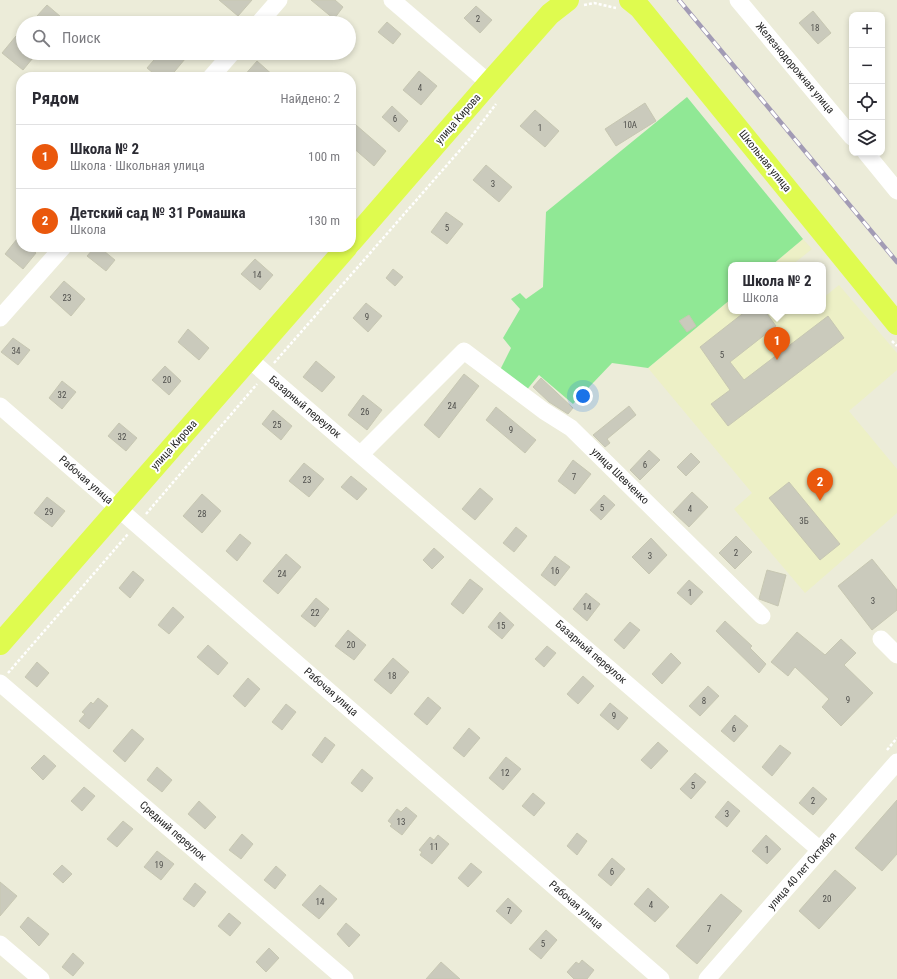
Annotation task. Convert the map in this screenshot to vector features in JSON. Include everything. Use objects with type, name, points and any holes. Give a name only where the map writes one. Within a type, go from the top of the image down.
[{"type":"main road","name":"улица Кирова","points":[[356,237],[495,90],[550,14],[573,3]]},
{"type":"main road","name":"Школьная улица","points":[[624,4],[640,8],[892,329]]},
{"type":"main road","name":"улица Кирова","points":[[0,644],[118,508],[257,366],[343,252]]},
{"type":"street","points":[[265,16],[279,0]]},
{"type":"street","points":[[392,0],[495,90]]},
{"type":"street","name":"Железнодорожная улица","points":[[738,0],[849,133]]},
{"type":"street","points":[[215,72],[226,60]]},
{"type":"street","points":[[868,156],[897,191]]},
{"type":"street","points":[[0,318],[58,252]]},
{"type":"street","name":"улица Шевченко","points":[[361,454],[464,351],[544,411],[571,428],[762,616]]},
{"type":"street","name":"Базарный переулок","points":[[257,366],[820,850]]},
{"type":"street","name":"Рабочая улица","points":[[0,406],[661,979]]},
{"type":"street","points":[[881,639],[897,656]]},
{"type":"street","name":"Средний переулок","points":[[3,680],[345,979]]},
{"type":"street","name":"улица 40 лет Октября","points":[[707,979],[897,762]]},
{"type":"street","points":[[0,944],[41,979]]},
{"type":"path","points":[[573,3],[624,4]]},
{"type":"path","points":[[3,680],[137,525],[257,366],[468,141],[495,90]]},
{"type":"path","points":[[892,329],[897,346]]},
{"type":"shaded area","points":[[803,239],[812,249],[796,262],[776,262]]},
{"type":"shaded area","points":[[839,285],[897,353],[897,370],[849,411],[897,469],[897,513],[805,593],[734,509],[752,493],[648,368],[728,301],[728,314],[826,314],[826,296]]},
{"type":"green space","points":[[687,97],[803,239],[776,262],[728,262],[728,301],[648,368],[612,363],[573,404],[539,375],[525,392],[500,370],[511,348],[503,338],[520,309],[511,299],[520,293],[526,299],[543,287],[546,212]]},
{"type":"building","points":[[219,0],[252,0],[238,16]]},
{"type":"building","points":[[311,0],[335,0],[343,7],[336,16],[330,16]]},
{"type":"building","points":[[47,5],[60,16],[37,16]]},
{"type":"building","points":[[476,6],[492,20],[480,33],[464,18]]},
{"type":"building","points":[[813,11],[831,33],[818,44],[799,23]]},
{"type":"building","points":[[387,22],[401,34],[393,44],[378,32]]},
{"type":"building","points":[[16,36],[16,60],[31,60],[23,70],[2,53]]},
{"type":"building","points":[[154,60],[184,60],[174,72],[152,72],[147,68]]},
{"type":"building","points":[[257,61],[269,72],[247,72]]},
{"type":"building","points":[[419,71],[437,86],[421,105],[403,90]]},
{"type":"building","points":[[645,103],[656,121],[616,146],[605,129]]},
{"type":"building","points":[[392,106],[408,121],[399,132],[382,117]]},
{"type":"building","points":[[535,110],[559,131],[545,147],[520,126]]},
{"type":"building","points":[[356,125],[386,151],[374,166],[356,150]]},
{"type":"building","points":[[486,165],[512,187],[499,202],[473,180]]},
{"type":"building","points":[[446,212],[463,224],[447,244],[431,232]]},
{"type":"building","points":[[16,240],[16,252],[36,253],[23,269],[5,254]]},
{"type":"building","points":[[91,252],[105,252],[115,260],[106,271],[87,256]]},
{"type":"building","points":[[255,259],[273,275],[260,290],[241,274]]},
{"type":"building","points":[[393,269],[403,277],[395,286],[386,278]]},
{"type":"building","points":[[64,281],[85,299],[71,316],[50,297]]},
{"type":"building","points":[[366,303],[382,316],[368,332],[353,318]]},
{"type":"building","points":[[742,314],[767,314],[776,326],[730,362],[744,380],[828,316],[844,338],[728,426],[711,404],[730,390],[700,347]]},
{"type":"building","points":[[689,315],[696,326],[687,332],[679,321]]},
{"type":"building","points":[[188,329],[209,348],[199,360],[178,342]]},
{"type":"building","points":[[13,338],[30,350],[18,365],[1,352]]},
{"type":"building","points":[[316,361],[335,377],[322,392],[303,377]]},
{"type":"building","points":[[165,366],[181,381],[169,395],[152,380]]},
{"type":"building","points":[[464,374],[479,386],[439,438],[424,425]]},
{"type":"building","points":[[541,378],[573,408],[568,414],[549,402],[533,387]]},
{"type":"building","points":[[62,381],[76,392],[62,409],[49,398]]},
{"type":"building","points":[[363,395],[382,410],[367,430],[348,415]]},
{"type":"building","points":[[629,406],[636,415],[607,439],[610,443],[605,447],[593,435]]},
{"type":"building","points":[[496,407],[536,440],[525,453],[486,420]]},
{"type":"building","points":[[273,410],[292,426],[281,440],[262,424]]},
{"type":"building","points":[[119,423],[137,438],[126,451],[108,436]]},
{"type":"building","points":[[649,450],[660,460],[640,480],[630,470]]},
{"type":"building","points":[[691,453],[700,462],[686,476],[677,467]]},
{"type":"building","points":[[573,460],[591,474],[575,494],[558,481]]},
{"type":"building","points":[[304,463],[324,479],[309,497],[289,481]]},
{"type":"building","points":[[351,476],[367,489],[357,500],[341,487]]},
{"type":"building","points":[[789,482],[840,544],[820,560],[769,498]]},
{"type":"building","points":[[480,488],[493,499],[475,520],[462,509]]},
{"type":"building","points":[[692,492],[708,507],[689,527],[673,512]]},
{"type":"building","points":[[202,494],[221,511],[202,533],[183,516]]},
{"type":"building","points":[[604,495],[615,505],[601,520],[590,510]]},
{"type":"building","points":[[47,497],[65,511],[52,527],[34,513]]},
{"type":"building","points":[[516,527],[527,536],[514,552],[503,543]]},
{"type":"building","points":[[240,534],[251,543],[237,561],[226,551]]},
{"type":"building","points":[[736,536],[752,552],[735,569],[719,553]]},
{"type":"building","points":[[651,538],[667,555],[649,574],[632,557]]},
{"type":"building","points":[[434,548],[444,557],[432,569],[423,560]]},
{"type":"building","points":[[286,554],[301,567],[278,594],[263,581]]},
{"type":"building","points":[[555,556],[570,567],[555,586],[541,575]]},
{"type":"building","points":[[872,559],[897,590],[897,610],[872,630],[838,586]]},
{"type":"building","points":[[767,570],[786,575],[778,606],[759,599]]},
{"type":"building","points":[[133,571],[144,580],[130,598],[119,588]]},
{"type":"building","points":[[470,579],[483,589],[463,614],[451,604]]},
{"type":"building","points":[[689,580],[703,592],[691,605],[677,593]]},
{"type":"building","points":[[586,593],[600,604],[587,621],[573,609]]},
{"type":"building","points":[[316,598],[329,609],[315,627],[301,616]]},
{"type":"building","points":[[173,607],[184,617],[169,634],[158,625]]},
{"type":"building","points":[[500,612],[514,625],[502,639],[488,627]]},
{"type":"building","points":[[725,621],[752,646],[750,648],[766,664],[759,673],[716,631]]},
{"type":"building","points":[[630,622],[640,630],[624,649],[614,640]]},
{"type":"building","points":[[348,630],[366,645],[354,660],[335,646]]},
{"type":"building","points":[[797,632],[825,655],[841,639],[856,653],[844,665],[873,693],[841,726],[822,707],[829,699],[795,667],[788,676],[771,662]]},
{"type":"building","points":[[208,645],[228,663],[218,675],[197,657]]},
{"type":"building","points":[[547,646],[556,653],[544,667],[535,659]]},
{"type":"building","points":[[671,653],[681,663],[662,684],[652,674]]},
{"type":"building","points":[[393,658],[409,672],[391,694],[374,680]]},
{"type":"building","points":[[37,662],[49,673],[37,687],[25,677]]},
{"type":"building","points":[[583,676],[594,686],[578,704],[567,694]]},
{"type":"building","points":[[248,678],[260,689],[245,707],[233,696]]},
{"type":"building","points":[[708,686],[719,696],[700,716],[689,706]]},
{"type":"building","points":[[428,697],[441,708],[427,725],[414,714]]},
{"type":"building","points":[[98,698],[108,706],[89,729],[79,721],[85,714],[82,712],[91,702],[93,704]]},
{"type":"building","points":[[610,703],[628,718],[618,730],[600,715]]},
{"type":"building","points":[[286,704],[296,712],[282,730],[272,722]]},
{"type":"building","points":[[735,715],[748,726],[734,742],[721,731]]},
{"type":"building","points":[[469,728],[480,738],[464,757],[453,748]]},
{"type":"building","points":[[132,729],[144,739],[125,762],[113,751]]},
{"type":"building","points":[[325,737],[335,745],[322,763],[312,755]]},
{"type":"building","points":[[658,742],[668,751],[651,769],[641,760]]},
{"type":"building","points":[[780,745],[791,753],[772,776],[762,767]]},
{"type":"building","points":[[44,755],[56,766],[43,780],[31,768]]},
{"type":"building","points":[[506,757],[521,769],[503,790],[489,778]]},
{"type":"building","points":[[157,767],[172,780],[162,792],[147,780]]},
{"type":"building","points":[[362,769],[373,778],[362,792],[351,783]]},
{"type":"building","points":[[695,773],[706,782],[691,799],[680,789]]},
{"type":"building","points":[[84,787],[95,796],[82,811],[71,801]]},
{"type":"building","points":[[813,787],[827,799],[813,815],[799,803]]},
{"type":"building","points":[[533,793],[545,803],[534,816],[522,806]]},
{"type":"building","points":[[897,800],[897,854],[882,871],[855,848]]},
{"type":"building","points":[[199,801],[216,817],[205,829],[188,814]]},
{"type":"building","points":[[728,801],[740,811],[727,827],[715,817]]},
{"type":"building","points":[[406,807],[417,816],[402,835],[390,826],[392,824],[388,821],[397,809],[401,812]]},
{"type":"building","points":[[123,821],[133,829],[117,847],[107,839]]},
{"type":"building","points":[[577,833],[587,841],[577,855],[567,846]]},
{"type":"building","points":[[242,834],[253,844],[241,859],[229,850]]},
{"type":"building","points":[[438,835],[449,844],[432,864],[420,855],[422,852],[419,850],[430,837],[434,840]]},
{"type":"building","points":[[766,835],[781,849],[767,864],[752,851]]},
{"type":"building","points":[[157,851],[174,864],[161,880],[144,867]]},
{"type":"building","points":[[612,858],[625,869],[611,886],[598,875]]},
{"type":"building","points":[[471,863],[482,872],[468,887],[458,878]]},
{"type":"building","points":[[62,865],[72,874],[63,883],[53,874]]},
{"type":"building","points":[[276,866],[286,875],[275,889],[264,880]]},
{"type":"building","points":[[835,870],[856,888],[819,929],[799,911]]},
{"type":"building","points":[[0,882],[17,896],[0,916]]},
{"type":"building","points":[[195,883],[206,892],[194,907],[183,899]]},
{"type":"building","points":[[320,885],[337,899],[319,919],[302,905]]},
{"type":"building","points":[[648,888],[669,907],[655,922],[634,904]]},
{"type":"building","points":[[721,894],[742,911],[697,964],[676,946]]},
{"type":"building","points":[[508,898],[522,911],[511,924],[496,911]]},
{"type":"building","points":[[229,913],[241,923],[230,936],[218,926]]},
{"type":"building","points":[[28,917],[49,934],[39,946],[20,927]]},
{"type":"building","points":[[346,923],[360,935],[349,947],[337,934]]},
{"type":"building","points":[[546,930],[557,940],[541,959],[529,949]]},
{"type":"building","points":[[269,948],[279,958],[266,972],[256,962]]},
{"type":"building","points":[[73,953],[84,963],[73,976],[62,967]]},
{"type":"building","points":[[582,960],[594,970],[587,979],[574,979],[567,972],[576,962],[579,964]]},
{"type":"building","points":[[441,962],[460,979],[426,979]]},
{"type":"railway","points":[[679,0],[897,262]]},
{"type":"place","name":"Школа № 2","points":[[777,360]]},
{"type":"place","name":"Детский сад № 31 Ромашка","points":[[820,501]]}]
